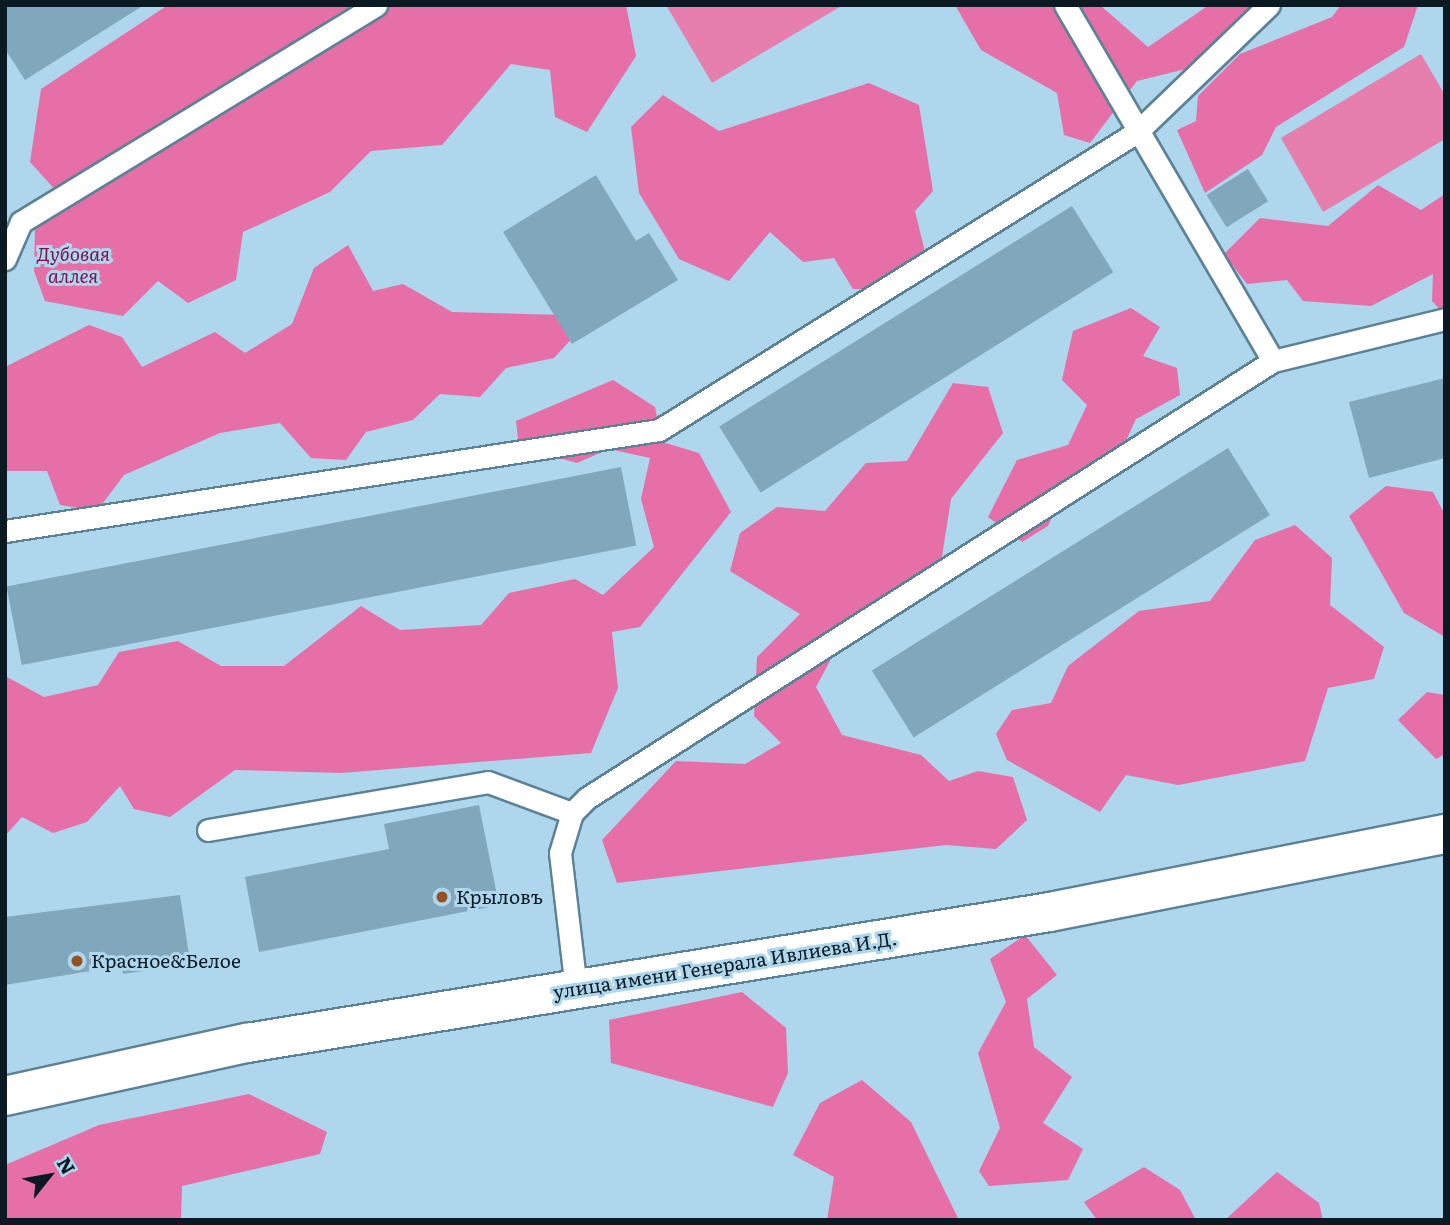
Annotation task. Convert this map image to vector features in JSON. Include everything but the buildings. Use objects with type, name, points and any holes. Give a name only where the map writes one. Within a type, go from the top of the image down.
[{"type":"street","name":"улица имени Генерала Ивлиева И.Д.","points":[[5,1096],[247,1043],[1114,900],[1445,834]]},
{"type":"lane","points":[[5,259],[21,222],[376,5]]},
{"type":"lane","points":[[1065,5],[1273,361]]},
{"type":"lane","points":[[5,531],[659,430],[1137,132],[1269,5]]},
{"type":"lane","points":[[576,989],[561,853],[572,813],[1273,361],[1445,319]]},
{"type":"lane","points":[[208,830],[488,782],[572,813]]},
{"type":"shaded area","points":[[666,5],[843,5],[712,83]]},
{"type":"shaded area","points":[[1421,54],[1445,95],[1445,139],[1323,212],[1281,138]]},
{"type":"green space","name":"Дубовая аллея","points":[[168,5],[626,5],[636,56],[587,132],[555,117],[550,70],[511,64],[442,145],[371,151],[330,192],[243,232],[236,280],[188,303],[158,281],[123,316],[45,301],[34,271],[35,229],[67,203],[30,162],[41,89]]},
{"type":"green space","points":[[955,5],[1101,6],[1148,47],[1209,5],[1257,5],[1194,67],[1137,81],[1090,143],[1064,135],[1057,93],[981,50]]},
{"type":"green space","points":[[1341,5],[1418,5],[1404,47],[1276,127],[1262,155],[1205,193],[1177,130],[1196,121],[1198,96],[1240,54],[1332,17]]},
{"type":"green space","points":[[869,83],[919,105],[933,191],[915,211],[925,252],[896,289],[853,289],[834,258],[803,262],[770,232],[729,281],[679,259],[639,193],[631,127],[663,95],[719,131]]},
{"type":"green space","points":[[1378,185],[1421,210],[1445,194],[1445,315],[1432,301],[1433,274],[1371,306],[1303,301],[1287,280],[1247,284],[1224,254],[1260,218],[1328,226]]},
{"type":"green space","points":[[348,245],[373,291],[403,284],[452,312],[563,315],[576,334],[554,358],[506,368],[480,397],[440,394],[413,420],[366,432],[346,460],[311,458],[280,423],[220,433],[124,475],[97,511],[60,505],[47,471],[5,471],[5,367],[89,325],[122,337],[142,367],[215,332],[245,353],[292,324],[314,268]]},
{"type":"green space","points":[[1131,308],[1160,327],[1143,356],[1177,368],[1180,395],[1136,419],[1111,473],[1067,483],[1048,526],[1022,542],[988,517],[1017,460],[1068,445],[1087,405],[1062,380],[1073,331]]},
{"type":"green space","points":[[613,380],[655,407],[662,442],[699,453],[731,512],[640,627],[612,632],[618,688],[591,753],[341,773],[235,770],[170,817],[134,809],[120,786],[87,822],[53,833],[22,817],[5,836],[5,676],[44,697],[98,685],[119,652],[178,641],[221,666],[284,666],[361,606],[400,630],[481,625],[509,593],[575,579],[603,595],[654,547],[641,499],[650,458],[609,449],[577,463],[519,447],[516,421]]},
{"type":"green space","points":[[953,383],[988,387],[1003,433],[951,499],[938,582],[855,614],[816,687],[842,735],[921,755],[949,781],[978,771],[1013,777],[1027,820],[996,849],[946,845],[617,883],[602,840],[676,761],[745,764],[781,743],[754,716],[757,657],[800,614],[730,571],[740,533],[777,507],[825,511],[866,463],[907,461]]},
{"type":"green space","points":[[1386,486],[1433,492],[1445,515],[1445,637],[1404,613],[1349,516]]},
{"type":"green space","points":[[1295,525],[1332,558],[1330,605],[1384,647],[1374,679],[1328,688],[1305,761],[1178,785],[1126,775],[1100,812],[1007,760],[996,734],[1012,710],[1051,703],[1068,666],[1139,611],[1210,601],[1255,540]]},
{"type":"green space","points":[[1427,692],[1445,695],[1445,754],[1436,759],[1398,720]]},
{"type":"green space","points":[[1025,935],[1057,975],[1027,999],[1034,1047],[1072,1077],[1043,1123],[1083,1149],[1068,1180],[989,1186],[979,1171],[1000,1128],[978,1053],[1006,1002],[990,959]]},
{"type":"green space","points":[[742,992],[786,1028],[788,1073],[773,1107],[611,1063],[609,1020]]},
{"type":"green space","points":[[862,1080],[911,1122],[959,1220],[827,1220],[834,1177],[793,1155],[820,1103]]},
{"type":"green space","points":[[249,1094],[327,1132],[320,1154],[182,1186],[181,1220],[5,1220],[5,1165],[99,1125]]},
{"type":"green space","points":[[1144,1167],[1180,1190],[1196,1220],[1097,1220],[1084,1202]]},
{"type":"green space","points":[[1277,1172],[1319,1203],[1323,1220],[1225,1220]]},
{"type":"place","name":"Крыловъ","points":[[442,897]]},
{"type":"place","name":"Красное&Белое","points":[[77,961]]}]
